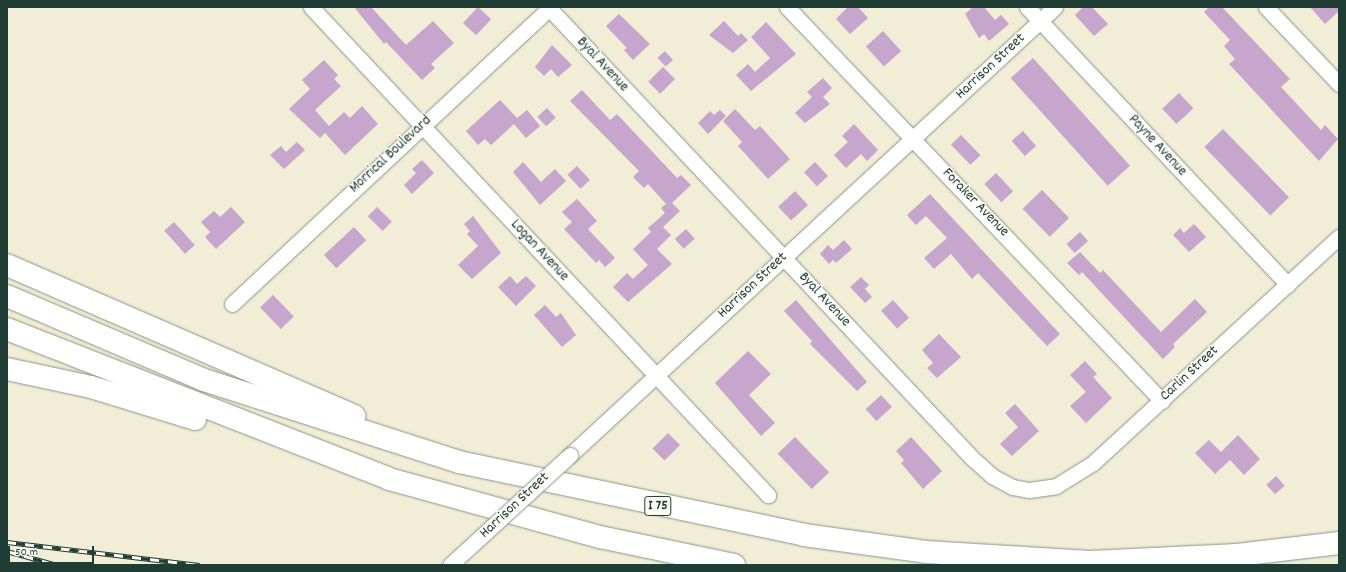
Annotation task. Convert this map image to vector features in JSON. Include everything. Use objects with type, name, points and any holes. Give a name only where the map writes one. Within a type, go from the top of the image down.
[{"type":"highway","points":[[7,265],[170,333],[459,462]]},
{"type":"highway","name":"I 75","points":[[7,296],[204,380],[459,462],[804,535],[934,553],[1038,561],[1134,561],[1237,555],[1339,542]]},
{"type":"highway","points":[[7,329],[389,479]]},
{"type":"highway","points":[[7,369],[91,387],[389,479],[584,534],[734,565]]},
{"type":"street","name":"Logan Avenue","points":[[311,7],[768,495]]},
{"type":"street","name":"Foraker Avenue","points":[[787,7],[1162,401]]},
{"type":"street","name":"Payne Avenue","points":[[1027,7],[1288,285]]},
{"type":"street","name":"Harrison Street","points":[[450,565],[1055,7]]},
{"type":"street","points":[[1266,7],[1339,84]]},
{"type":"street","name":"Morrical Boulevard","points":[[232,304],[549,8]]},
{"type":"street","name":"Byal Avenue","points":[[549,8],[972,458],[1003,483],[1029,490]]},
{"type":"street","name":"Carlin Street","points":[[1029,490],[1072,478],[1162,401],[1339,237]]},
{"type":"building","points":[[354,7],[371,7],[406,45],[433,21],[454,43],[431,64],[435,68],[422,80],[386,42],[384,44]]},
{"type":"building","points":[[478,7],[491,19],[476,35],[463,23]]},
{"type":"building","points":[[848,7],[858,7],[868,18],[850,34],[836,19]]},
{"type":"building","points":[[973,7],[984,7],[995,20],[1001,15],[1009,24],[989,41],[984,34],[979,38],[965,14]]},
{"type":"building","points":[[1083,7],[1092,7],[1108,24],[1094,36],[1075,15]]},
{"type":"building","points":[[1209,7],[1222,7],[1290,79],[1281,87],[1321,130],[1325,125],[1338,139],[1319,161],[1229,64],[1235,59],[1224,46],[1230,40],[1204,12]]},
{"type":"building","points":[[1310,7],[1339,7],[1339,11],[1325,24]]},
{"type":"building","points":[[619,14],[650,44],[633,60],[624,50],[627,48],[606,26]]},
{"type":"building","points":[[724,21],[738,36],[741,33],[748,40],[733,53],[709,35]]},
{"type":"building","points":[[766,22],[796,54],[751,91],[736,75],[748,64],[755,72],[770,58],[751,37]]},
{"type":"building","points":[[883,31],[901,51],[884,66],[866,46]]},
{"type":"building","points":[[552,45],[572,65],[558,77],[551,69],[544,76],[535,67]]},
{"type":"building","points":[[665,51],[673,60],[666,67],[658,58]]},
{"type":"building","points":[[1033,58],[1130,166],[1108,186],[1011,78]]},
{"type":"building","points":[[324,60],[338,75],[334,79],[341,86],[315,110],[329,126],[344,112],[350,118],[362,106],[378,124],[345,155],[325,133],[320,138],[289,109],[310,89],[302,80]]},
{"type":"building","points":[[663,67],[675,79],[660,94],[648,82]]},
{"type":"building","points":[[823,78],[832,88],[823,97],[830,104],[805,123],[795,113],[812,97],[807,92]]},
{"type":"building","points":[[582,90],[610,120],[617,114],[677,178],[681,175],[691,185],[672,203],[680,211],[663,227],[671,235],[657,249],[672,264],[628,302],[613,287],[627,273],[633,279],[648,265],[633,249],[651,232],[648,228],[665,213],[661,208],[666,204],[648,184],[644,188],[633,177],[639,171],[570,101]]},
{"type":"building","points":[[1179,93],[1193,108],[1177,124],[1162,109]]},
{"type":"building","points":[[500,100],[517,118],[527,110],[540,126],[526,138],[514,124],[491,145],[485,139],[478,145],[466,131]]},
{"type":"building","points":[[547,108],[556,118],[546,126],[537,117]]},
{"type":"building","points":[[735,109],[755,130],[760,126],[790,159],[768,179],[738,146],[742,142],[723,121]]},
{"type":"building","points":[[720,110],[726,116],[708,134],[698,123],[710,111],[714,115]]},
{"type":"building","points":[[854,124],[878,150],[867,161],[861,154],[846,168],[834,155],[848,142],[842,136]]},
{"type":"building","points":[[1223,129],[1289,197],[1270,215],[1204,147]]},
{"type":"building","points":[[1023,131],[1036,146],[1025,156],[1012,141]]},
{"type":"building","points":[[961,135],[980,155],[970,165],[951,145]]},
{"type":"building","points":[[297,142],[305,150],[284,169],[270,155],[281,146],[286,152]]},
{"type":"building","points":[[422,160],[434,173],[412,194],[404,185],[416,173],[412,169]]},
{"type":"building","points":[[523,162],[541,182],[555,169],[566,181],[540,205],[513,172]]},
{"type":"building","points":[[815,162],[828,176],[817,186],[804,172]]},
{"type":"building","points":[[577,166],[590,180],[580,189],[567,175]]},
{"type":"building","points":[[996,173],[1013,191],[1001,202],[984,184]]},
{"type":"building","points":[[1042,190],[1069,218],[1050,237],[1023,209]]},
{"type":"building","points":[[795,191],[808,205],[791,221],[778,207]]},
{"type":"building","points":[[930,194],[1060,334],[1047,346],[978,273],[972,279],[951,254],[934,269],[924,258],[947,238],[926,216],[916,225],[907,215]]},
{"type":"building","points":[[577,199],[597,221],[588,229],[615,258],[605,267],[599,260],[596,263],[564,229],[572,222],[562,212]]},
{"type":"building","points":[[231,207],[245,222],[216,249],[205,237],[210,232],[201,222],[214,211],[220,217]]},
{"type":"building","points":[[377,207],[392,222],[383,231],[368,216]]},
{"type":"building","points":[[473,216],[501,253],[472,279],[458,265],[478,246],[467,234],[470,231],[464,224]]},
{"type":"building","points":[[174,222],[195,245],[185,254],[164,231]]},
{"type":"building","points":[[1194,224],[1206,237],[1189,252],[1173,235],[1180,228],[1184,233]]},
{"type":"building","points":[[354,227],[366,240],[336,268],[324,255]]},
{"type":"building","points":[[686,229],[695,239],[684,249],[675,239]]},
{"type":"building","points":[[1080,232],[1088,241],[1075,253],[1067,244]]},
{"type":"building","points":[[844,240],[852,249],[836,263],[833,260],[829,264],[820,254],[828,245],[833,250]]},
{"type":"building","points":[[1080,252],[1100,273],[1103,270],[1161,332],[1195,299],[1207,312],[1173,344],[1175,347],[1163,359],[1082,272],[1079,275],[1067,263]]},
{"type":"building","points":[[510,276],[517,284],[526,276],[536,286],[516,306],[498,287]]},
{"type":"building","points":[[861,277],[869,285],[865,289],[872,297],[865,303],[850,287]]},
{"type":"building","points":[[273,295],[294,317],[281,329],[260,308]]},
{"type":"building","points":[[796,300],[867,382],[857,391],[810,344],[812,341],[784,311]]},
{"type":"building","points":[[893,300],[909,318],[897,329],[881,311]]},
{"type":"building","points":[[545,305],[556,317],[561,313],[576,335],[562,347],[534,315]]},
{"type":"building","points":[[939,334],[961,357],[937,378],[927,368],[933,363],[922,350]]},
{"type":"building","points":[[748,351],[771,374],[749,395],[775,423],[761,436],[715,383]]},
{"type":"building","points":[[1085,361],[1097,374],[1093,377],[1112,398],[1086,423],[1070,406],[1086,392],[1070,375]]},
{"type":"building","points":[[881,395],[892,407],[877,421],[866,409]]},
{"type":"building","points":[[1015,404],[1039,431],[1012,456],[1000,444],[1018,427],[1005,413]]},
{"type":"building","points":[[668,433],[680,445],[664,461],[652,449]]},
{"type":"building","points":[[1238,435],[1260,459],[1244,475],[1230,460],[1215,474],[1195,453],[1209,440],[1221,452]]},
{"type":"building","points":[[795,437],[829,472],[812,489],[778,454]]},
{"type":"building","points":[[911,437],[942,471],[923,489],[901,463],[904,460],[896,451]]},
{"type":"building","points":[[1276,476],[1285,486],[1275,494],[1266,485]]},
{"type":"railway","points":[[7,542],[200,565]]},
{"type":"railway","points":[[7,551],[57,565]]}]
